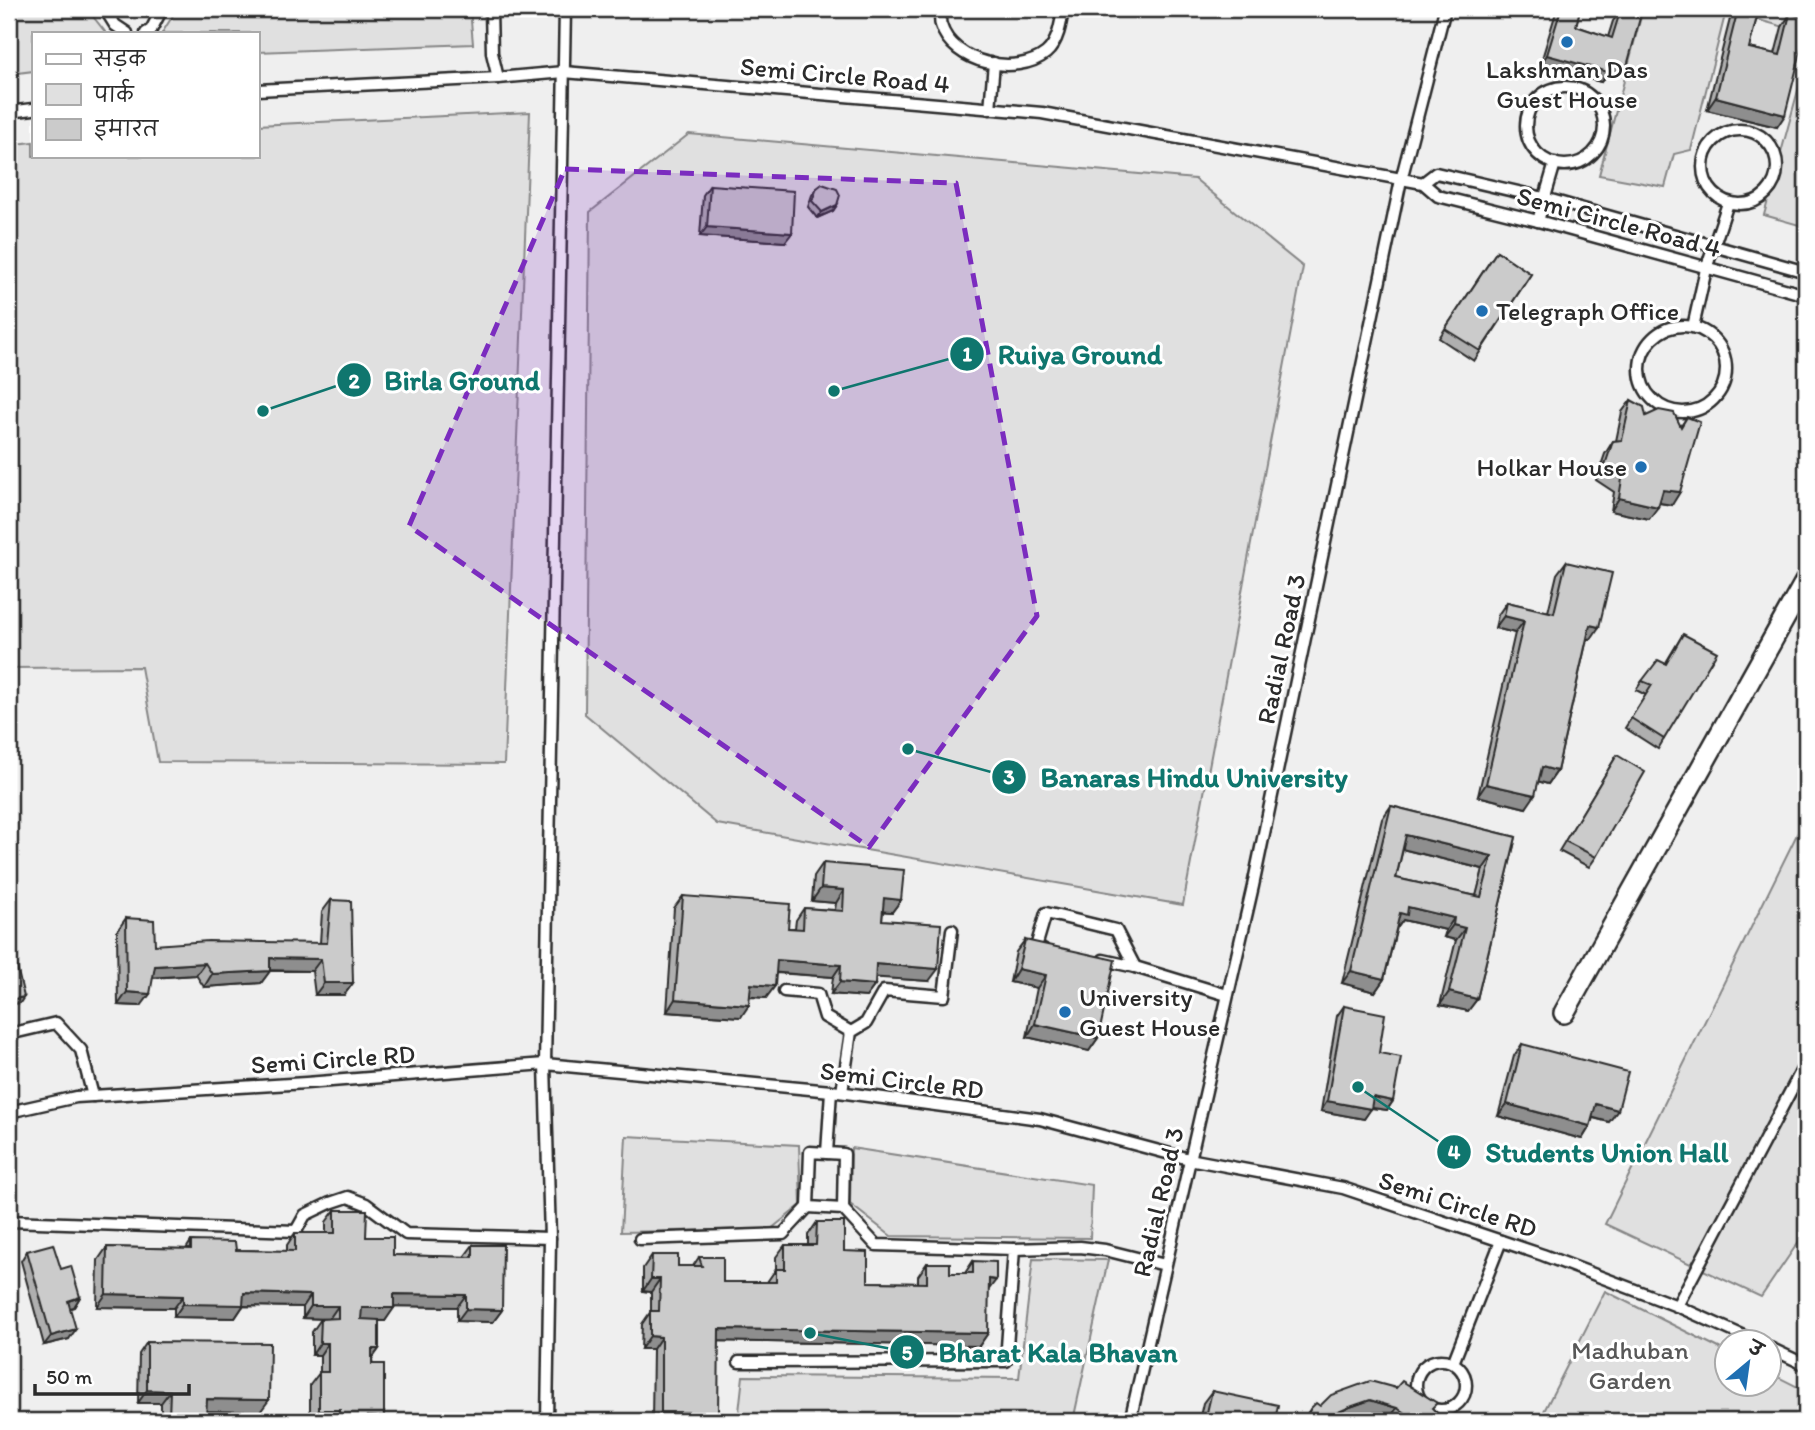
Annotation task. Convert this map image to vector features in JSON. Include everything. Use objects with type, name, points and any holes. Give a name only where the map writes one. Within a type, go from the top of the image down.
[{"type":"street","points":[[1564,1013],[1806,580]]},
{"type":"lane","points":[[105,9],[114,25],[125,32]]},
{"type":"lane","points":[[148,32],[162,9]]},
{"type":"lane","points":[[491,9],[492,54],[498,78]]},
{"type":"lane","points":[[547,1421],[550,1238],[545,1064],[565,9]]},
{"type":"lane","points":[[941,9],[940,23],[950,43],[977,61],[994,63],[1027,63],[1048,52],[1060,29],[1063,9]]},
{"type":"lane","name":"Radial Road 3","points":[[1130,1421],[1252,886],[1401,180],[1445,9]]},
{"type":"lane","points":[[989,109],[994,63]]},
{"type":"lane","name":"Semi Circle Road 4","points":[[259,90],[498,78],[564,72],[1042,113],[1423,183],[1438,196],[1806,295]]},
{"type":"lane","points":[[1562,87],[1574,88],[1586,93],[1601,111],[1603,135],[1590,156],[1579,162],[1555,163],[1544,159],[1535,150],[1526,128],[1527,116],[1540,96],[1562,87]]},
{"type":"lane","points":[[9,112],[32,109]]},
{"type":"lane","points":[[1727,131],[1751,131],[1762,137],[1771,147],[1777,159],[1777,172],[1765,195],[1754,202],[1741,205],[1728,203],[1709,189],[1704,179],[1703,155],[1717,136],[1727,131]]},
{"type":"lane","points":[[1538,221],[1555,163]]},
{"type":"lane","name":"Semi Circle Road 4","points":[[1423,183],[1436,173],[1544,198],[1806,272]]},
{"type":"lane","points":[[1693,327],[1713,244],[1728,203]]},
{"type":"lane","points":[[1693,327],[1707,333],[1717,343],[1724,356],[1726,371],[1723,385],[1715,398],[1704,407],[1690,412],[1675,412],[1662,407],[1651,398],[1640,374],[1640,360],[1645,347],[1666,329],[1693,327]]},
{"type":"lane","points":[[1048,950],[1036,947],[1046,913],[1116,929],[1135,967]]},
{"type":"lane","points":[[827,1153],[836,1091],[851,1032],[866,1023],[884,990],[944,996],[952,930]]},
{"type":"lane","points":[[1098,960],[1135,967],[1227,995]]},
{"type":"lane","points":[[784,991],[818,994],[825,1017],[851,1032]]},
{"type":"lane","points":[[9,1034],[56,1023],[81,1051],[93,1096]]},
{"type":"lane","points":[[1677,1306],[1806,1062]]},
{"type":"lane","name":"Semi Circle RD","points":[[9,1112],[76,1097],[306,1083],[545,1064],[836,1091],[1040,1119],[1189,1159],[1343,1188],[1501,1241],[1677,1306],[1726,1328]]},
{"type":"lane","points":[[640,1239],[783,1234],[808,1207],[810,1152],[844,1154],[843,1209],[876,1245],[1014,1249],[1080,1247],[1105,1250],[1165,1265]]},
{"type":"lane","points":[[9,1221],[296,1231],[305,1215],[348,1197],[366,1204],[406,1234],[550,1238]]},
{"type":"lane","points":[[808,1207],[843,1209]]},
{"type":"lane","points":[[1453,1363],[1501,1241]]},
{"type":"lane","points":[[739,1362],[1006,1362],[1014,1249]]},
{"type":"lane","points":[[1784,1355],[1806,1365]]},
{"type":"lane","points":[[1446,1360],[1453,1363],[1465,1376],[1466,1385],[1460,1401],[1446,1409],[1429,1407],[1418,1394],[1416,1379],[1419,1372],[1431,1362],[1446,1360]]},
{"type":"highlighted area","points":[[565,169],[956,183],[1037,616],[869,847],[409,526]]},
{"type":"shaded area","points":[[9,9],[1806,9],[1806,1421],[9,1421]]},
{"type":"green space","points":[[9,9],[87,9],[105,32],[32,32],[32,71],[9,74]]},
{"type":"green space","points":[[177,9],[470,9],[473,44],[259,52],[259,32],[163,32]]},
{"type":"green space","points":[[1643,9],[1806,9],[1806,33],[1726,11],[1691,150],[1674,154],[1665,187],[1599,175]]},
{"type":"green space","points":[[1806,61],[1806,227],[1764,215]]},
{"type":"green space","points":[[530,112],[504,764],[158,762],[141,667],[9,668],[9,145],[32,142],[32,158],[259,158],[259,125]]},
{"type":"green space","points":[[689,134],[1195,179],[1303,267],[1183,905],[717,824],[585,714],[590,212]]},
{"type":"green space","points":[[1806,816],[1806,1231],[1761,1297],[1605,1224]]},
{"type":"green space","points":[[1398,848],[1483,869],[1473,909],[1388,890]]},
{"type":"green space","points":[[626,1136],[799,1145],[801,1205],[771,1229],[621,1232]]},
{"type":"green space","points":[[851,1148],[1092,1185],[1090,1238],[891,1236],[850,1204]]},
{"type":"green space","points":[[1033,1259],[1108,1260],[1073,1421],[738,1421],[743,1376],[1019,1378]]},
{"type":"green space","name":"Madhuban Garden","points":[[1605,1291],[1714,1346],[1714,1398],[1784,1398],[1784,1380],[1806,1391],[1806,1421],[1539,1421]]},
{"type":"building","name":"Lakshman Das Guest House","points":[[1561,9],[1580,9],[1576,26],[1612,38],[1620,12],[1640,18],[1627,66],[1612,63],[1608,72],[1547,55]]},
{"type":"building","points":[[1738,9],[1759,9],[1749,48],[1780,55],[1790,14],[1806,18],[1806,31],[1785,115],[1716,97]]},
{"type":"building","points":[[822,184],[837,189],[840,195],[837,205],[822,212],[812,201],[817,188]]},
{"type":"building","points":[[710,185],[794,191],[792,233],[707,227]]},
{"type":"building","name":"Telegraph Office","points":[[1497,251],[1531,274],[1480,351],[1445,329]]},
{"type":"building","name":"Holkar House","points":[[1631,400],[1644,407],[1646,416],[1659,410],[1674,413],[1681,427],[1687,417],[1700,422],[1680,492],[1663,490],[1658,507],[1619,498],[1622,479],[1604,468],[1613,441],[1622,440]]},
{"type":"building","points":[[1566,562],[1612,573],[1599,627],[1590,625],[1557,771],[1542,767],[1535,795],[1486,784],[1524,621],[1504,616],[1507,602],[1554,613]]},
{"type":"building","points":[[1683,634],[1717,652],[1664,739],[1631,718],[1652,685],[1642,681],[1658,660],[1666,664]]},
{"type":"building","points":[[1617,755],[1645,772],[1596,857],[1565,841]]},
{"type":"building","points":[[1391,806],[1516,837],[1477,999],[1449,992],[1465,928],[1453,925],[1454,918],[1408,907],[1407,915],[1400,913],[1384,979],[1351,971]],"holes":[[[1406,835],[1492,856],[1481,897],[1396,878]]]},
{"type":"building","points":[[823,863],[904,870],[901,900],[884,898],[882,920],[941,924],[938,969],[876,964],[875,985],[840,982],[841,965],[777,960],[775,986],[751,984],[749,1005],[675,999],[683,896],[790,904],[788,928],[803,929],[804,908],[843,911],[844,890],[821,888]]},
{"type":"building","points":[[331,900],[351,901],[353,983],[324,983],[321,959],[270,958],[270,971],[212,974],[205,963],[155,966],[150,994],[127,992],[126,918],[154,920],[155,945],[208,941],[327,943]]},
{"type":"building","name":"University Guest House","points":[[1025,940],[1115,960],[1098,1038],[1035,1024],[1046,975],[1018,969]]},
{"type":"building","points":[[16,963],[24,997],[9,1000],[9,965]]},
{"type":"building","points":[[1344,1006],[1385,1014],[1379,1053],[1401,1057],[1393,1101],[1373,1097],[1371,1109],[1327,1101]]},
{"type":"building","points":[[1522,1044],[1628,1072],[1618,1110],[1596,1104],[1590,1126],[1507,1104]]},
{"type":"building","points":[[335,1210],[367,1210],[366,1237],[393,1237],[393,1255],[473,1257],[473,1245],[503,1245],[502,1310],[466,1309],[466,1295],[394,1294],[394,1308],[362,1308],[361,1319],[379,1320],[379,1349],[372,1349],[372,1364],[384,1364],[384,1417],[367,1416],[367,1421],[346,1421],[346,1416],[340,1416],[340,1410],[319,1410],[319,1372],[328,1372],[328,1343],[320,1343],[321,1319],[338,1318],[338,1306],[311,1306],[311,1295],[244,1293],[243,1305],[183,1304],[183,1296],[106,1294],[107,1247],[191,1249],[191,1241],[235,1242],[236,1250],[295,1251],[295,1233],[335,1233]]},
{"type":"building","points":[[817,1222],[844,1222],[844,1251],[868,1252],[868,1282],[927,1283],[927,1263],[950,1263],[950,1273],[973,1273],[973,1261],[996,1262],[996,1280],[989,1279],[988,1333],[719,1329],[718,1413],[661,1412],[661,1337],[650,1336],[650,1311],[659,1311],[660,1279],[651,1279],[652,1255],[678,1255],[678,1266],[702,1266],[699,1257],[723,1257],[723,1282],[776,1282],[776,1269],[785,1269],[785,1245],[816,1245]]},
{"type":"building","points":[[53,1244],[61,1269],[71,1266],[80,1297],[68,1301],[76,1329],[51,1336],[27,1251]]},
{"type":"building","points":[[147,1342],[270,1343],[269,1400],[207,1399],[206,1418],[197,1417],[197,1421],[192,1421],[192,1418],[169,1418],[170,1391],[147,1390]]},
{"type":"building","points":[[1370,1381],[1396,1388],[1402,1381],[1437,1403],[1432,1408],[1445,1421],[1417,1421],[1397,1408],[1370,1400],[1336,1413],[1332,1421],[1304,1421],[1316,1403],[1320,1406],[1331,1395]]},
{"type":"building","points":[[1212,1391],[1278,1405],[1275,1421],[1205,1421]]},
{"type":"building","points":[[315,1416],[335,1417],[335,1421],[315,1421]]},
{"type":"place","name":"Lakshman Das Guest House","points":[[1567,42]]},
{"type":"place","name":"Telegraph Office","points":[[1482,311]]},
{"type":"place","name":"Ruiya Ground","points":[[834,391]]},
{"type":"place","name":"Birla Ground","points":[[263,411]]},
{"type":"place","name":"Holkar House","points":[[1641,467]]},
{"type":"place","name":"Banaras Hindu University","points":[[908,749]]},
{"type":"place","name":"University Guest House","points":[[1065,1012]]},
{"type":"place","name":"Students Union Hall","points":[[1358,1087]]},
{"type":"place","name":"Bharat Kala Bhavan","points":[[810,1333]]}]
